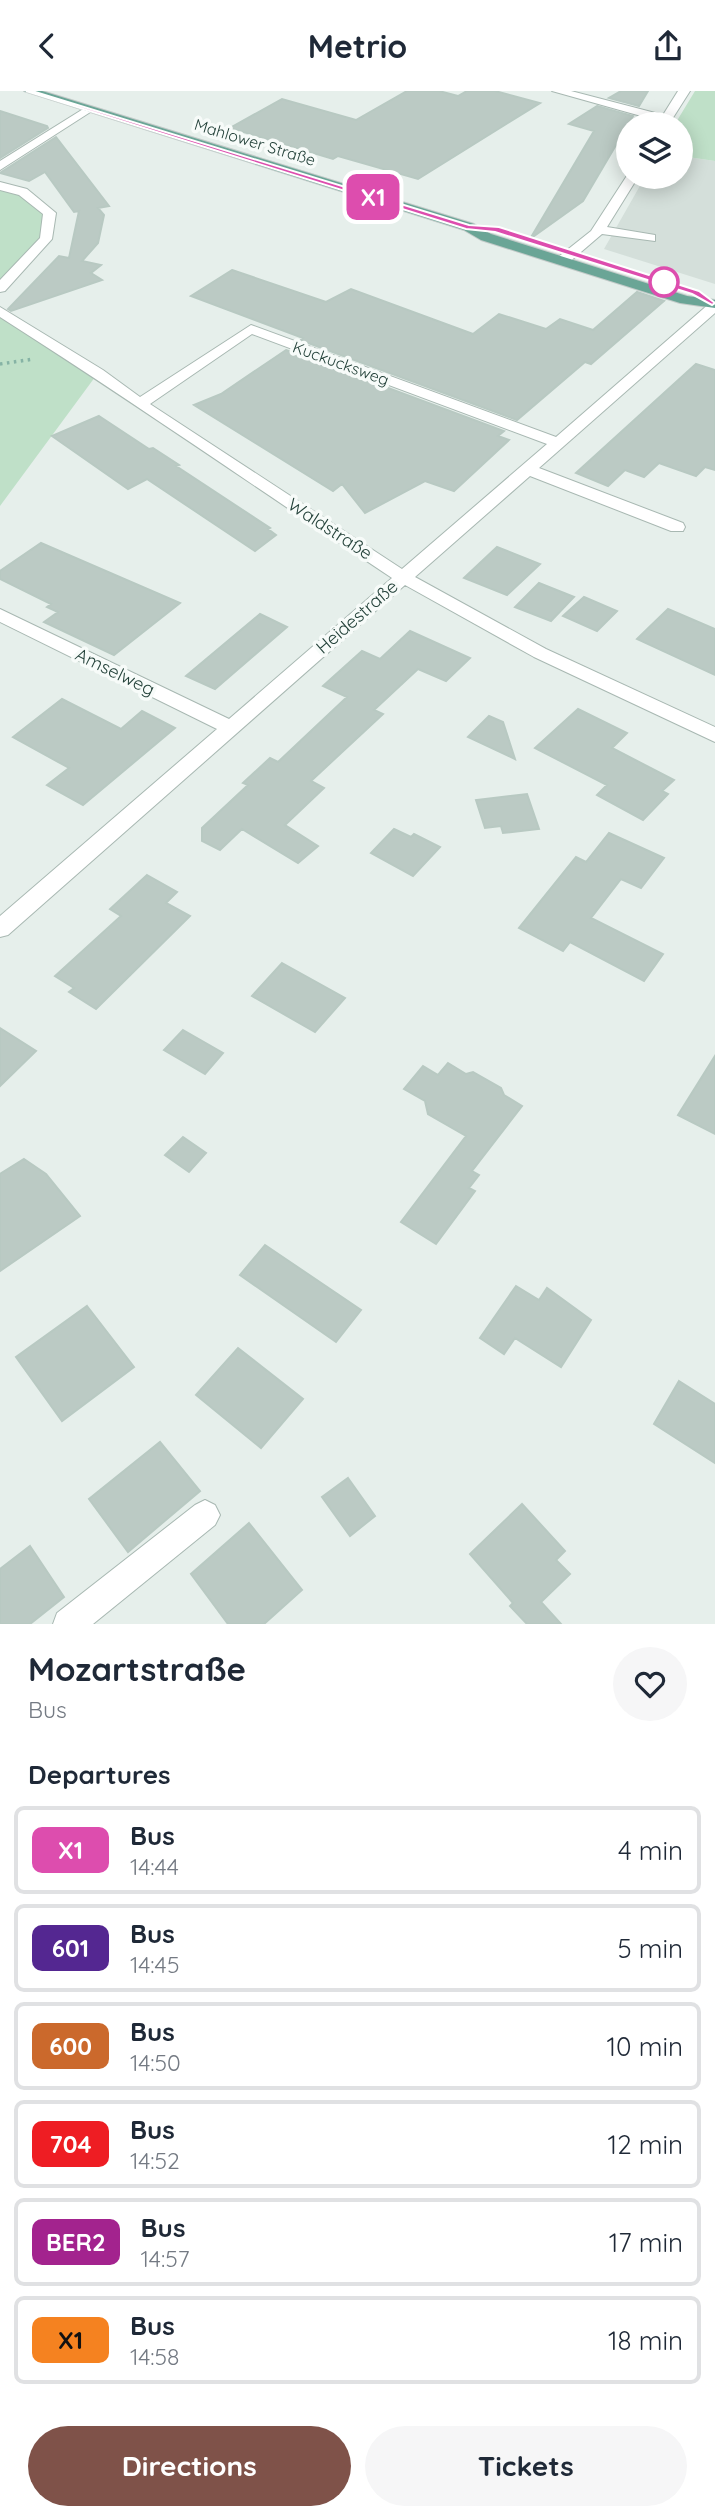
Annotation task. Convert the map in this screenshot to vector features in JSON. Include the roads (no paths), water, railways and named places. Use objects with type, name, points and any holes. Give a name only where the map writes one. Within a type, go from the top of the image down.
[{"type":"main road","name":"Mahlower Straße","points":[[30,91],[469,227],[486,237],[567,257],[685,300],[715,304]]},
{"type":"street","points":[[558,91],[630,112]]},
{"type":"street","points":[[670,112],[684,91]]},
{"type":"street","points":[[0,166],[88,109]]},
{"type":"street","points":[[0,186],[23,192],[50,213],[46,239],[0,288]]},
{"type":"street","points":[[567,257],[598,230],[624,189]]},
{"type":"street","points":[[598,230],[650,238]]},
{"type":"street","name":"Heidestraße","points":[[0,929],[715,304]]},
{"type":"street","name":"Waldstraße","points":[[0,311],[98,373],[140,404],[403,577],[540,653],[715,735]]},
{"type":"street","name":"Kuckucksweg","points":[[140,404],[251,329],[556,442]]},
{"type":"street","points":[[526,469],[677,527]]},
{"type":"street","name":"Amselweg","points":[[0,615],[231,728]]},
{"type":"street","points":[[68,1624],[205,1515]]}]
